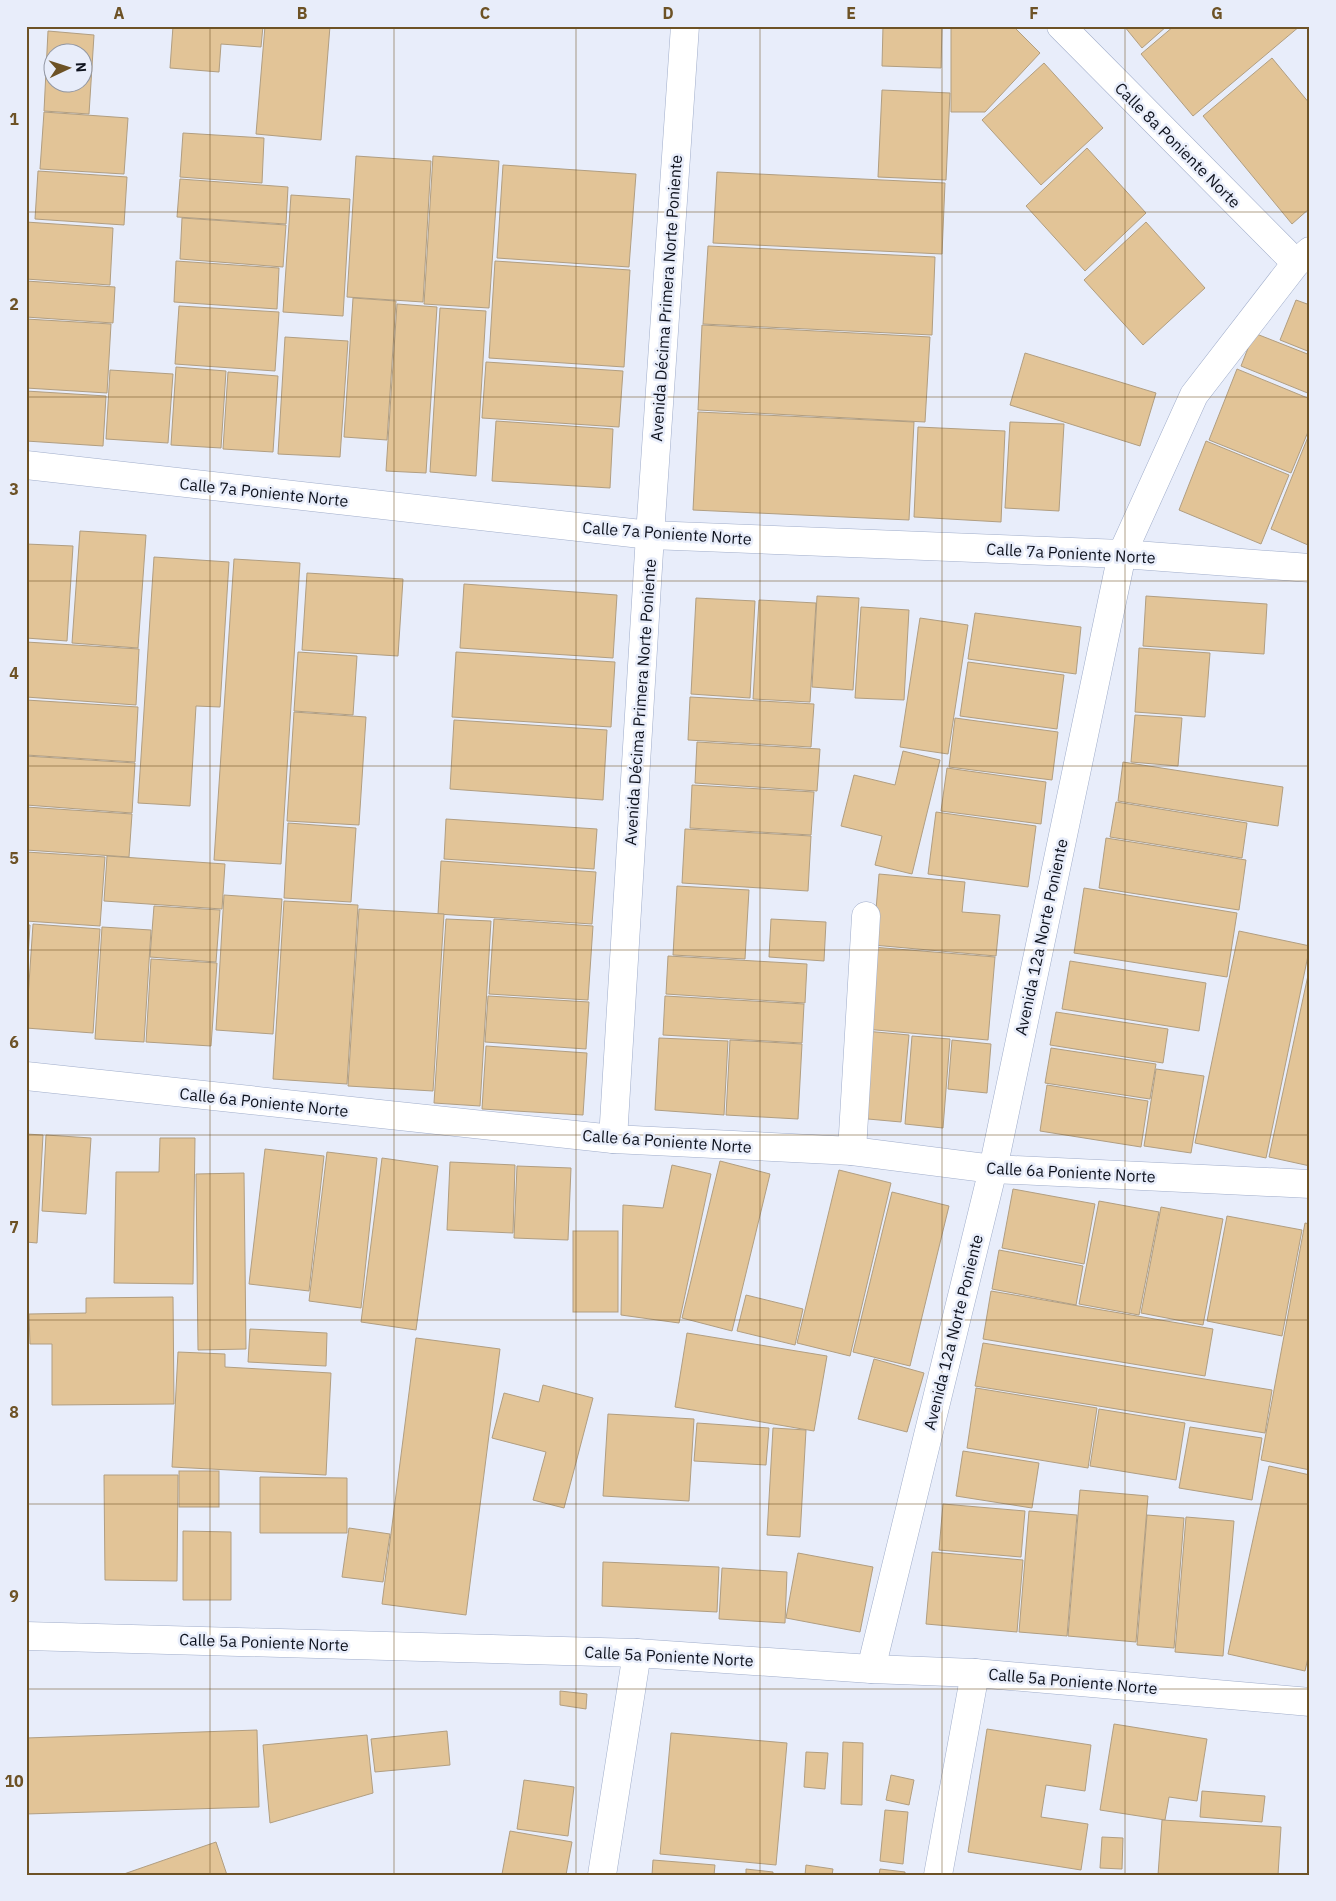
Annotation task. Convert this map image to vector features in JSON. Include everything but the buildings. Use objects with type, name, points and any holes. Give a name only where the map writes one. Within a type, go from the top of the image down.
[{"type":"street","name":"Avenida Décima Primera Norte Poniente","points":[[613,1139],[650,535],[685,26]]},
{"type":"street","name":"Calle 8a Poniente Norte","points":[[1061,26],[1303,257]]},
{"type":"street","name":"Avenida 12a Norte Poniente","points":[[871,1669],[993,1169],[1122,554],[1194,395],[1303,257]]},
{"type":"street","name":"Calle 7a Poniente Norte","points":[[26,465],[650,535],[1122,554],[1310,568]]},
{"type":"street","points":[[852,1151],[866,916]]},
{"type":"street","name":"Calle 6a Poniente Norte","points":[[26,1076],[613,1139],[852,1151],[993,1169],[1310,1184]]},
{"type":"street","name":"Calle 5a Poniente Norte","points":[[26,1636],[637,1653],[871,1669],[975,1673],[1310,1702]]},
{"type":"street","points":[[602,1875],[637,1653]]},
{"type":"street","points":[[938,1875],[975,1673]]}]
